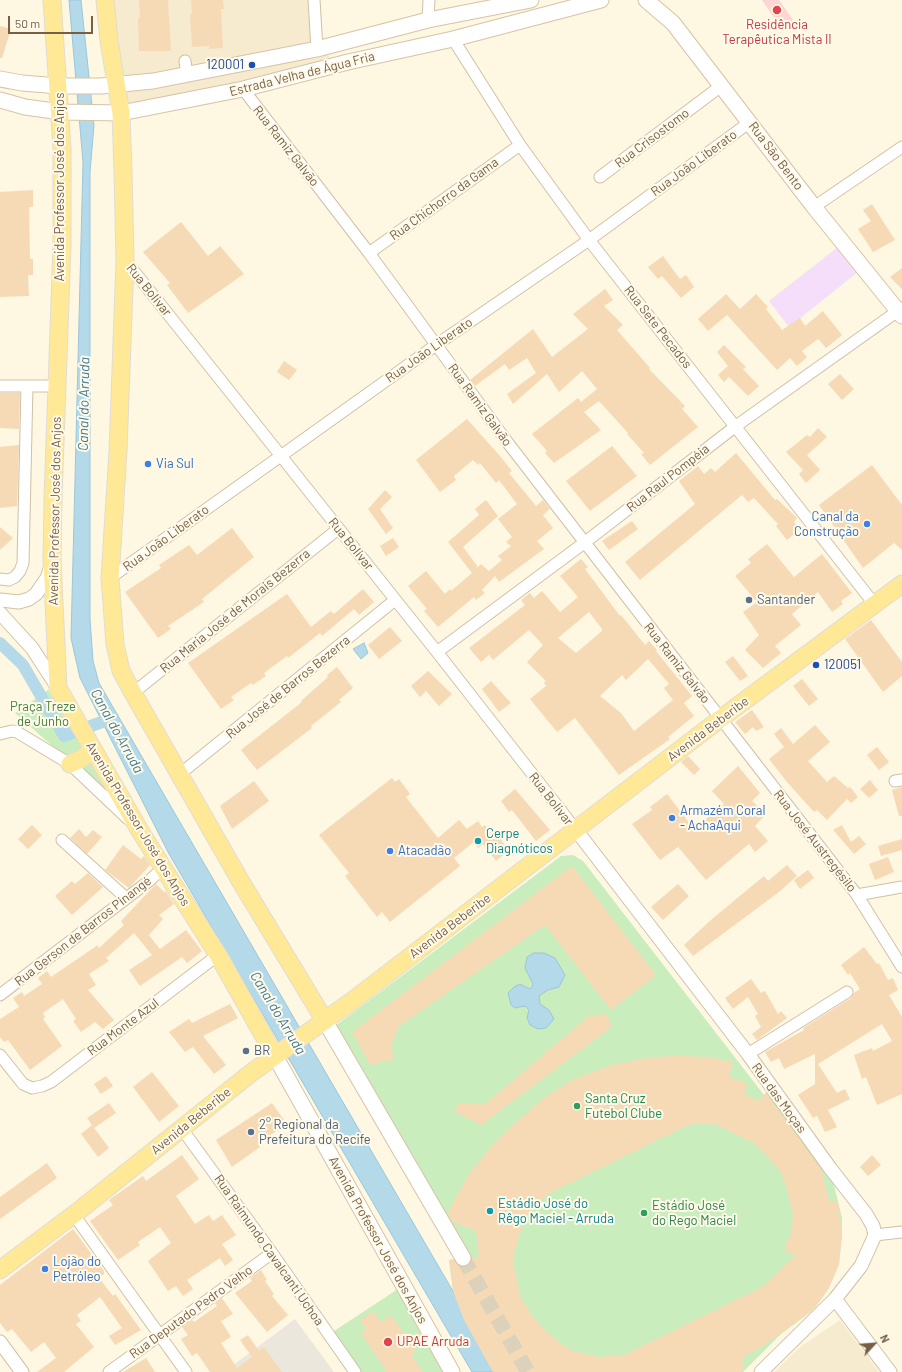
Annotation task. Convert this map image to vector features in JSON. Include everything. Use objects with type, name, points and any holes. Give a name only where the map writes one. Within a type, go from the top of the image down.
[{"type":"main road","name":"Avenida Professor José dos Anjos","points":[[52,0],[67,86],[69,112],[62,245],[52,560],[58,688],[91,748],[140,830],[279,1053],[452,1372]]},
{"type":"main road","points":[[105,0],[109,40],[109,85],[121,113],[125,260],[118,451],[110,578],[115,644],[122,671],[133,693],[241,882],[318,1026],[463,1258]]},
{"type":"main road","name":"Estrada Velha de Água Fria","points":[[0,79],[22,83],[67,86],[109,85],[186,68],[317,49],[428,20],[531,0]]},
{"type":"main road","name":"Estrada Velha de Água Fria","points":[[0,102],[26,107],[69,112],[121,113],[243,89],[348,62],[453,39],[601,0]]},
{"type":"main road","name":"Rua São Bento","points":[[646,0],[672,23],[750,122],[814,207],[901,311]]},
{"type":"main road","points":[[662,0],[672,23]]},
{"type":"main road","name":"Avenida Beberibe","points":[[0,1270],[74,1215],[279,1053],[318,1026],[720,720],[902,584]]},
{"type":"main road","points":[[70,764],[91,748]]},
{"type":"street","points":[[314,0],[317,49]]},
{"type":"street","points":[[428,20],[429,0]]},
{"type":"street","name":"Rua Sete Pecados","points":[[453,39],[520,145],[589,240],[875,605]]},
{"type":"street","name":"Rua Crisostomo","points":[[600,177],[721,86]]},
{"type":"street","name":"Rua Ramiz Galvão","points":[[243,89],[369,253],[584,543],[720,720]]},
{"type":"street","name":"Rua João Liberato","points":[[110,578],[436,345],[589,240],[750,122]]},
{"type":"street","name":"Rua Chichorro da Gama","points":[[369,253],[520,145]]},
{"type":"street","points":[[814,207],[902,147]]},
{"type":"street","name":"Rua Bolivar","points":[[125,260],[437,652],[576,830]]},
{"type":"street","name":"Rua Raul Pompéia","points":[[437,652],[584,543],[736,426],[901,311]]},
{"type":"street","points":[[0,386],[57,386]]},
{"type":"street","points":[[0,578],[9,580],[15,577],[20,572],[23,563],[27,386]]},
{"type":"street","name":"Rua Maria José de Morais Bezerra","points":[[133,693],[227,616],[338,529]]},
{"type":"street","points":[[0,600],[19,602],[29,599],[36,594],[47,578],[52,560]]},
{"type":"street","name":"Rua José de Barros Bezerra","points":[[180,774],[395,600]]},
{"type":"street","points":[[0,613],[32,648],[58,688]]},
{"type":"street","name":"Rua José Austregésilo","points":[[720,720],[857,895],[902,967]]},
{"type":"street","points":[[1,733],[17,732],[70,764],[140,830]]},
{"type":"street","name":"Rua das Moças","points":[[576,830],[748,1054],[830,1168],[866,1214],[873,1226],[875,1235]]},
{"type":"street","points":[[62,840],[126,898]]},
{"type":"street","name":"Rua Gerson de Barros Pinangé","points":[[0,995],[149,881],[164,867]]},
{"type":"street","points":[[857,895],[902,887]]},
{"type":"street","name":"Rua Monte Azul","points":[[0,1055],[23,1084],[32,1088],[51,1082],[218,955]]},
{"type":"street","points":[[748,1054],[847,992]]},
{"type":"street","name":"Rua Raimundo Cavalcanti Uchoa","points":[[182,1129],[272,1253],[355,1372]]},
{"type":"street","points":[[74,1215],[186,1372]]},
{"type":"street","points":[[761,1372],[835,1299],[861,1266],[875,1235],[902,1232]]},
{"type":"street","name":"Rua Deputado Pedro Velho","points":[[109,1372],[272,1253]]},
{"type":"street","points":[[835,1299],[887,1371]]},
{"type":"street","points":[[0,1342],[22,1372]]},
{"type":"shaded area","points":[[113,0],[320,0],[323,45],[333,64],[127,112]]},
{"type":"shaded area","name":"Residência Terapêutica Mista II","points":[[762,0],[779,0],[793,20],[781,28]]},
{"type":"shaded area","points":[[838,247],[858,272],[789,327],[769,301]]},
{"type":"shaded area","points":[[295,1319],[334,1372],[224,1372]]},
{"type":"shaded area","points":[[840,1320],[879,1372],[774,1372],[799,1348]]},
{"type":"green space","name":"Praça Treze de Junho","points":[[48,690],[82,748],[66,758],[15,713]]},
{"type":"green space","name":"Praça Treze de Junho","points":[[88,757],[116,799],[78,766]]},
{"type":"green space","name":"Estádio José do Rego Maciel","points":[[573,855],[583,861],[764,1095],[767,1092],[801,1135],[820,1167],[834,1185],[842,1218],[842,1235],[839,1264],[829,1288],[814,1309],[781,1334],[743,1372],[493,1372],[453,1291],[449,1260],[468,1258],[335,1026],[561,856]]},
{"type":"green space","points":[[398,1289],[446,1372],[357,1372],[331,1333]]},
{"type":"water","name":"Canal do Arruda","points":[[69,0],[81,0],[94,125],[90,172],[90,619],[93,661],[99,683],[500,1372],[472,1372],[169,854],[80,678],[71,638],[83,162]]},
{"type":"water","points":[[364,643],[368,653],[361,659],[353,649]]},
{"type":"water","points":[[534,953],[544,953],[555,958],[565,975],[559,987],[548,990],[539,996],[540,1004],[549,1010],[554,1019],[546,1028],[538,1029],[530,1025],[527,1018],[529,1010],[525,1006],[515,1008],[511,1005],[508,993],[520,984],[530,989],[532,987],[533,984],[525,968],[527,957]]},
{"type":"building","points":[[139,0],[168,0],[171,51],[139,51]]},
{"type":"building","points":[[191,0],[223,0],[224,9],[221,9],[223,48],[209,49],[209,46],[192,47],[190,14],[192,14]]},
{"type":"building","points":[[0,26],[11,29],[2,58],[0,58]]},
{"type":"building","points":[[33,190],[33,207],[29,207],[30,259],[33,259],[33,275],[28,275],[29,296],[0,297],[0,192]]},
{"type":"building","points":[[872,204],[895,240],[873,252],[858,229],[871,221],[863,210]]},
{"type":"building","points":[[181,222],[208,256],[220,246],[244,274],[188,313],[167,285],[170,283],[143,252]]},
{"type":"building","points":[[663,256],[680,279],[686,275],[694,287],[681,298],[662,276],[658,279],[648,267]]},
{"type":"building","points":[[902,268],[902,289],[890,277]]},
{"type":"building","points":[[605,289],[613,300],[604,306],[623,325],[617,330],[650,368],[649,369],[685,406],[682,409],[698,427],[650,465],[641,454],[644,453],[599,401],[584,412],[601,430],[554,463],[545,453],[547,451],[532,434],[578,398],[581,402],[597,389],[582,371],[559,392],[547,374],[513,404],[507,394],[536,373],[527,358],[509,370],[505,364],[475,386],[470,380],[533,329],[552,357],[588,329],[573,314]]},
{"type":"building","points":[[726,294],[740,309],[756,294],[768,307],[766,309],[782,330],[800,318],[805,326],[823,311],[842,335],[826,348],[818,339],[802,351],[807,357],[797,366],[790,358],[777,370],[727,315],[708,331],[698,319]]},
{"type":"building","points":[[724,345],[746,367],[743,369],[759,386],[748,396],[729,377],[724,382],[718,375],[728,366],[717,352]]},
{"type":"building","points":[[284,361],[297,370],[289,380],[277,372]]},
{"type":"building","points":[[840,374],[854,389],[842,400],[828,384]]},
{"type":"building","points":[[0,393],[20,393],[19,429],[0,428]]},
{"type":"building","points":[[467,419],[512,471],[509,473],[536,506],[543,500],[550,509],[543,515],[553,528],[537,541],[544,549],[499,582],[495,576],[482,590],[485,593],[476,600],[474,597],[438,627],[424,611],[427,609],[408,586],[426,571],[445,594],[450,589],[451,591],[472,573],[448,542],[479,515],[475,509],[486,500],[498,516],[463,547],[478,567],[481,564],[489,571],[502,560],[498,556],[511,546],[506,542],[512,537],[498,519],[517,504],[499,480],[496,483],[480,463],[478,465],[473,460],[454,476],[456,480],[440,492],[416,460]]},
{"type":"building","points":[[818,428],[827,437],[807,455],[820,470],[806,483],[799,474],[803,470],[786,452],[807,435],[810,437]]},
{"type":"building","points":[[19,445],[17,506],[0,508],[0,447]]},
{"type":"building","points":[[612,446],[637,476],[590,511],[566,481]]},
{"type":"building","points":[[736,453],[775,500],[777,499],[797,518],[794,522],[800,529],[787,540],[776,526],[778,524],[754,498],[748,502],[742,495],[640,580],[625,562],[695,504],[679,481],[698,466],[704,474],[711,468],[715,472]]},
{"type":"building","name":"Canal da Construção","points":[[872,465],[902,505],[902,550],[894,543],[863,568],[819,505]]},
{"type":"building","points":[[385,490],[392,497],[380,509],[393,528],[386,534],[368,509]]},
{"type":"building","points":[[632,521],[638,529],[609,550],[602,541]]},
{"type":"building","points":[[0,527],[13,538],[0,550]]},
{"type":"building","points":[[232,528],[254,557],[202,599],[204,602],[168,626],[171,629],[158,638],[125,592],[161,568],[159,565],[189,545],[197,555]]},
{"type":"building","points":[[393,538],[399,547],[386,556],[380,546]]},
{"type":"building","points":[[767,544],[794,577],[822,554],[852,593],[841,601],[843,604],[832,612],[818,592],[792,614],[801,625],[775,646],[781,653],[763,668],[745,650],[759,635],[743,612],[757,602],[735,576],[751,563],[748,559]]},
{"type":"building","points":[[581,559],[588,567],[585,569],[620,616],[621,615],[645,645],[649,641],[692,696],[684,703],[694,716],[668,737],[670,739],[619,775],[575,718],[557,732],[530,699],[546,686],[544,683],[546,681],[527,662],[543,645],[529,630],[493,660],[489,655],[481,662],[469,648],[525,605],[521,600],[530,593],[534,598],[542,591],[560,612],[578,597],[560,576]],"holes":[[[589,612],[602,631],[576,653],[558,638]],[[648,659],[669,684],[664,688],[673,700],[634,731],[621,713],[600,696],[622,675],[626,680]]]},
{"type":"building","points":[[363,589],[374,602],[359,615],[354,609],[322,636],[320,633],[288,658],[287,656],[264,673],[266,676],[253,685],[251,683],[231,697],[234,700],[221,709],[188,663],[287,594],[311,627],[331,611],[334,614]]},
{"type":"building","points":[[871,620],[902,662],[902,676],[883,692],[845,639]]},
{"type":"building","points":[[390,627],[402,641],[379,659],[368,645]]},
{"type":"building","points":[[733,656],[748,676],[740,681],[725,662]]},
{"type":"building","points":[[337,667],[353,688],[339,700],[341,702],[311,726],[312,728],[257,770],[241,750],[302,702],[301,701],[328,677],[327,675]]},
{"type":"building","points":[[428,671],[452,694],[439,706],[426,691],[420,697],[411,686]]},
{"type":"building","points":[[802,679],[818,699],[809,706],[793,686]]},
{"type":"building","points":[[491,681],[511,703],[499,712],[482,689]]},
{"type":"building","points":[[752,710],[764,727],[756,731],[753,727],[745,734],[735,722]]},
{"type":"building","points":[[815,725],[830,742],[808,761],[827,782],[834,776],[848,788],[850,787],[858,797],[851,803],[847,799],[827,820],[817,810],[814,812],[769,759],[784,747],[774,734],[781,728],[793,744]]},
{"type":"building","points":[[877,747],[889,762],[879,770],[867,755]]},
{"type":"building","points":[[688,756],[700,769],[694,775],[681,762]]},
{"type":"building","points":[[738,766],[760,793],[752,801],[766,814],[755,826],[768,841],[755,852],[749,844],[706,880],[678,847],[660,860],[632,824],[652,810],[650,807],[667,794],[694,829],[724,804],[712,791]]},
{"type":"building","name":"Atacadão","points":[[392,778],[395,782],[399,779],[410,794],[406,797],[438,838],[459,820],[467,829],[478,821],[482,827],[485,825],[492,834],[495,832],[509,850],[496,861],[483,844],[478,848],[474,842],[454,858],[460,866],[390,922],[382,912],[377,917],[345,876],[349,873],[319,835]]},
{"type":"building","points":[[870,780],[878,790],[869,798],[860,789]]},
{"type":"building","points":[[254,781],[269,801],[232,829],[220,806]]},
{"type":"building","points":[[902,787],[902,816],[899,816],[892,790]]},
{"type":"building","points":[[515,789],[550,830],[536,841],[512,810],[509,812],[501,801]]},
{"type":"building","points":[[32,825],[42,835],[28,849],[18,839]]},
{"type":"building","points":[[842,825],[851,842],[859,836],[866,844],[854,854],[833,830]]},
{"type":"building","points":[[79,829],[86,837],[93,830],[102,837],[87,854],[70,838]]},
{"type":"building","points":[[902,839],[902,850],[881,856],[878,846]]},
{"type":"building","points":[[123,845],[141,859],[144,856],[150,865],[129,888],[105,870]]},
{"type":"building","points":[[888,857],[894,872],[875,880],[869,864]]},
{"type":"building","points":[[787,865],[797,876],[779,892],[693,956],[684,945],[712,919],[764,876],[768,881]]},
{"type":"building","points":[[572,866],[656,975],[611,1010],[545,925],[399,1026],[392,1043],[393,1059],[370,1065],[352,1032]]},
{"type":"building","points":[[808,870],[814,878],[800,889],[794,880]]},
{"type":"building","points":[[88,873],[103,887],[72,915],[55,896],[72,881],[75,884]]},
{"type":"building","points":[[156,884],[164,892],[166,891],[174,904],[159,915],[163,919],[149,935],[160,949],[186,930],[202,951],[187,963],[182,957],[140,986],[129,970],[152,955],[134,933],[106,958],[109,961],[89,974],[96,985],[88,990],[114,1020],[103,1029],[95,1022],[81,1032],[73,1021],[76,1019],[63,999],[43,1013],[45,1017],[43,1019],[62,1046],[30,1070],[8,1040],[4,1042],[0,1037],[0,1019],[19,1007],[13,998],[22,992],[24,996],[42,984],[38,978],[47,971],[51,977],[98,945],[99,948],[124,925],[121,921]]},
{"type":"building","points":[[678,884],[689,896],[663,920],[651,907]]},
{"type":"building","points":[[864,947],[877,964],[879,963],[888,980],[893,978],[898,990],[889,995],[902,1017],[902,1094],[877,1105],[866,1077],[862,1079],[854,1055],[872,1048],[873,1051],[892,1041],[882,1024],[818,1064],[837,1093],[845,1089],[850,1099],[828,1110],[837,1127],[825,1132],[817,1116],[813,1118],[798,1095],[815,1084],[815,1054],[784,1069],[779,1058],[771,1062],[765,1052],[804,1030],[803,1028],[851,998],[854,993],[860,989],[850,973],[848,975],[841,965]]},
{"type":"building","points":[[751,979],[761,993],[765,991],[778,1014],[781,1011],[787,1018],[757,1040],[752,1034],[761,1027],[755,1016],[758,1014],[748,997],[733,1009],[725,998]]},
{"type":"building","points":[[230,1004],[238,1018],[203,1036],[226,1065],[214,1074],[193,1047],[185,1052],[169,1032],[189,1019],[192,1023]]},
{"type":"building","points":[[607,1014],[612,1027],[481,1125],[454,1111],[459,1103],[485,1104],[589,1016]]},
{"type":"building","name":"Estádio José do Rêgo Maciel - Arruda","points":[[651,1057],[708,1057],[733,1062],[729,1077],[747,1083],[745,1094],[758,1101],[766,1093],[821,1169],[829,1201],[838,1202],[842,1235],[839,1264],[829,1288],[817,1305],[808,1314],[766,1344],[742,1358],[744,1369],[739,1372],[493,1372],[464,1320],[453,1291],[449,1260],[453,1259],[458,1266],[463,1267],[471,1263],[472,1258],[479,1257],[476,1231],[453,1222],[448,1215],[451,1206],[469,1174],[495,1142],[544,1098],[570,1081],[608,1066]],"holes":[[[713,1123],[754,1143],[781,1172],[793,1214],[791,1233],[786,1244],[786,1252],[796,1255],[762,1287],[624,1355],[599,1357],[573,1351],[550,1335],[533,1317],[520,1296],[514,1267],[514,1253],[520,1232],[531,1209],[548,1194],[692,1124]]]},
{"type":"building","points":[[152,1072],[179,1106],[159,1122],[133,1087]]},
{"type":"building","points":[[106,1076],[113,1086],[101,1094],[94,1084]]},
{"type":"building","points":[[109,1103],[116,1113],[94,1128],[87,1118]]},
{"type":"building","name":"2° Regional da Prefeitura do Recife","points":[[272,1103],[287,1124],[258,1143],[260,1147],[232,1167],[216,1140]]},
{"type":"building","points":[[92,1125],[109,1148],[98,1157],[81,1134]]},
{"type":"building","points":[[182,1155],[199,1179],[176,1196],[195,1224],[209,1215],[213,1221],[222,1215],[236,1235],[222,1244],[233,1260],[225,1266],[220,1258],[187,1280],[193,1289],[183,1296],[176,1286],[168,1291],[148,1261],[171,1243],[160,1227],[138,1242],[140,1245],[118,1260],[90,1221],[113,1205],[109,1200],[143,1176],[146,1181]]},
{"type":"building","points":[[872,1155],[881,1165],[868,1176],[860,1167]]},
{"type":"building","points":[[47,1163],[57,1178],[0,1219],[0,1197]]},
{"type":"building","points":[[73,1229],[104,1271],[104,1274],[99,1278],[113,1296],[115,1294],[141,1330],[115,1345],[109,1336],[122,1328],[100,1297],[77,1315],[81,1321],[76,1324],[94,1347],[64,1372],[37,1372],[56,1358],[44,1342],[31,1352],[12,1329],[7,1332],[0,1323],[0,1285]]},
{"type":"building","points":[[261,1270],[267,1280],[265,1281],[274,1294],[272,1296],[288,1315],[267,1332],[235,1293],[252,1281],[250,1278]]},
{"type":"building","points":[[222,1298],[233,1314],[221,1321],[231,1337],[221,1343],[237,1368],[252,1357],[240,1340],[248,1335],[259,1351],[264,1347],[282,1372],[210,1372],[197,1353],[192,1356],[181,1339],[188,1335],[182,1327],[192,1320],[194,1322],[217,1306],[215,1303]]},
{"type":"building","name":"UPAE Arruda","points":[[373,1311],[381,1322],[391,1315],[416,1351],[411,1354],[423,1372],[387,1372],[361,1333],[366,1330],[360,1320]]},
{"type":"building","points":[[146,1358],[155,1372],[123,1372]]},
{"type":"waterway","name":"Canal do Arruda","points":[[0,643],[23,665],[64,736],[110,719]]},
{"type":"tunnel","points":[[463,1258],[528,1372]]},
{"type":"place","name":"Residência Terapêutica Mista II","points":[[777,10]]},
{"type":"place","name":"120001","points":[[252,65]]},
{"type":"place","name":"Via Sul","points":[[148,464]]},
{"type":"place","name":"Canal da Construção","points":[[867,524]]},
{"type":"place","name":"Santander","points":[[749,600]]},
{"type":"place","name":"120051","points":[[816,665]]},
{"type":"place","name":"Armazém Coral - AchaAqui","points":[[672,818]]},
{"type":"place","name":"Cerpe Diagnóticos","points":[[478,841]]},
{"type":"place","name":"Atacadão","points":[[390,851]]},
{"type":"place","name":"BR","points":[[246,1051]]},
{"type":"place","name":"Santa Cruz Futebol Clube","points":[[577,1106]]},
{"type":"place","name":"2° Regional da Prefeitura do Recife","points":[[251,1132]]},
{"type":"place","name":"Estádio José do Rêgo Maciel - Arruda","points":[[490,1211]]},
{"type":"place","name":"Estádio José do Rego Maciel","points":[[644,1213]]},
{"type":"place","name":"Lojão do Petróleo","points":[[45,1269]]},
{"type":"place","name":"UPAE Arruda","points":[[388,1342]]}]
